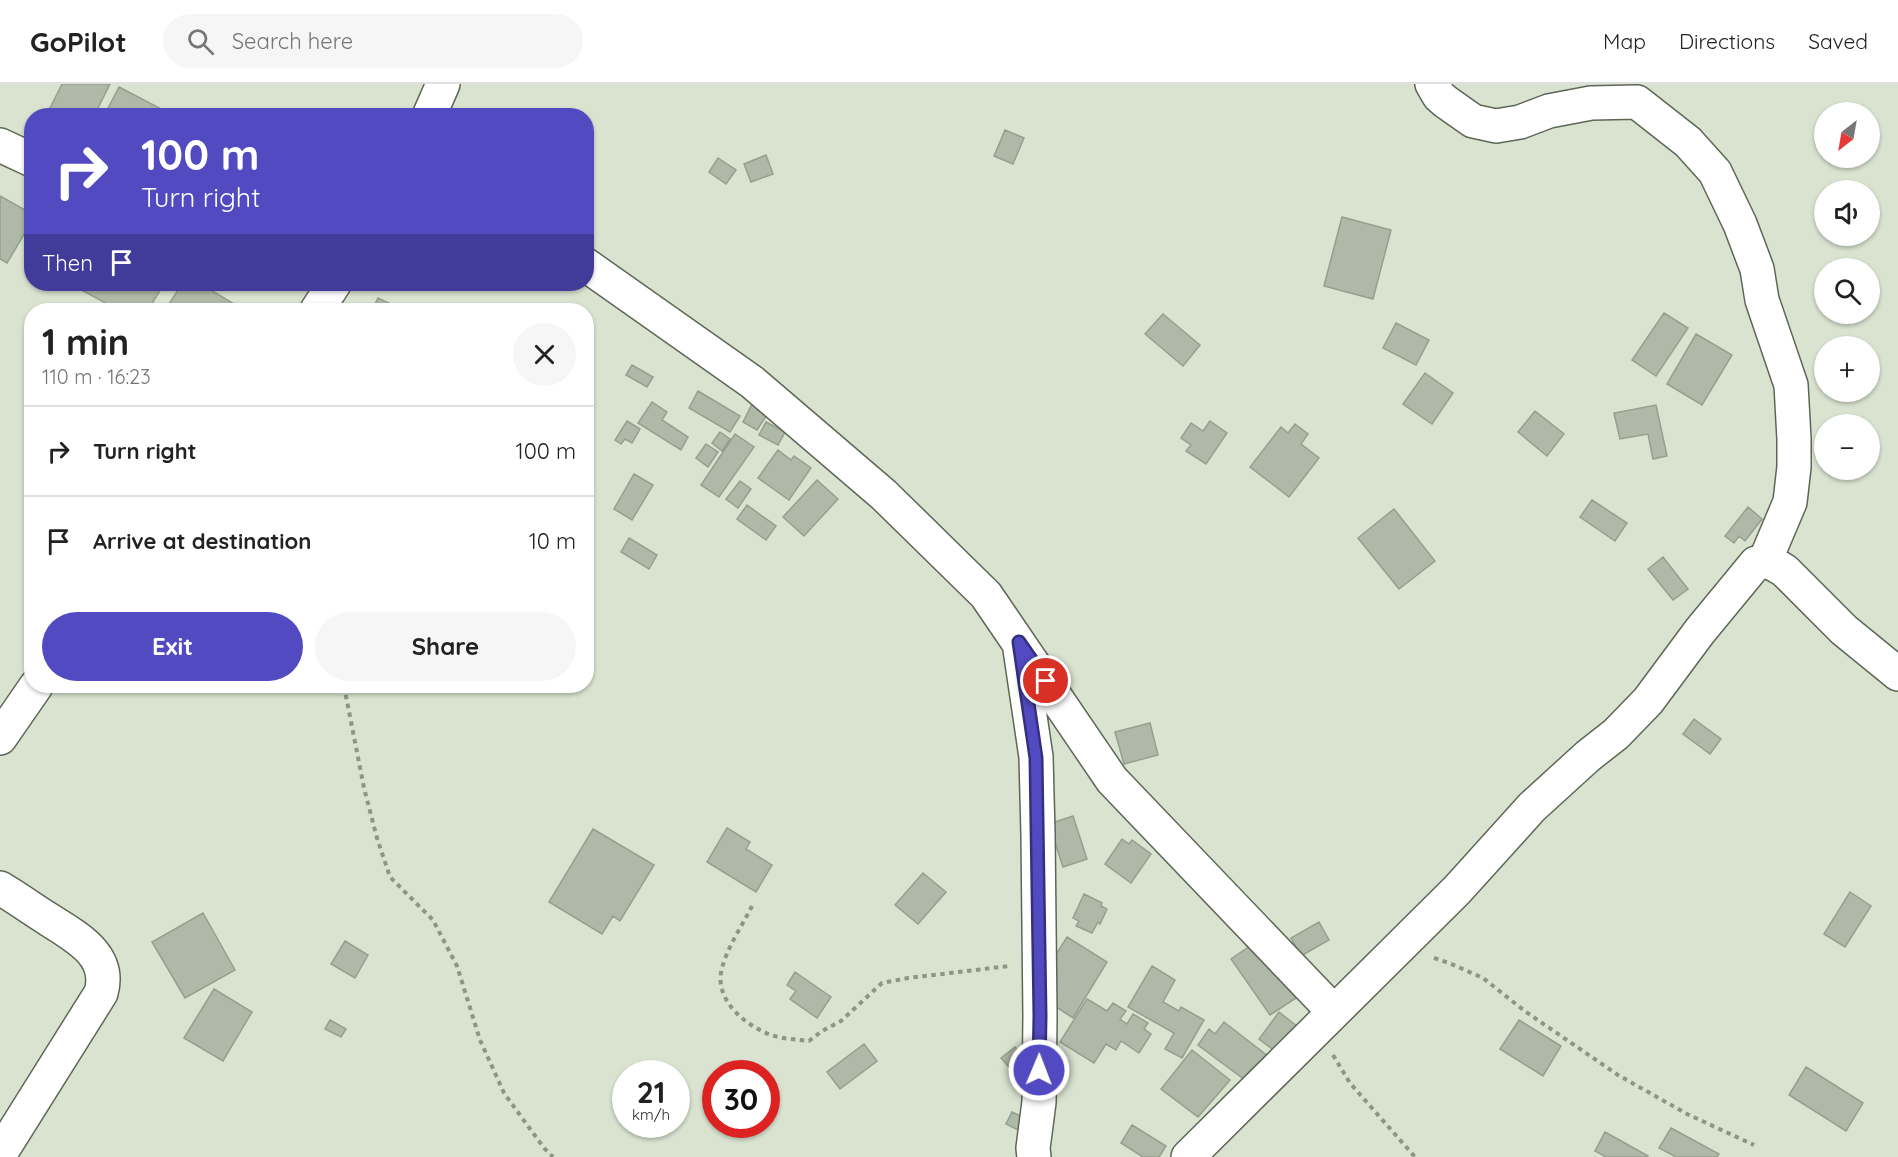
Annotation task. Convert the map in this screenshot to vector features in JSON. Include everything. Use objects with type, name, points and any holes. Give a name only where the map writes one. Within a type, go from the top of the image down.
[{"type":"street","points":[[432,108],[443,84]]},
{"type":"street","points":[[453,84],[456,108]]},
{"type":"street","points":[[1432,84],[1439,96],[1473,121],[1496,126],[1520,122],[1549,111],[1639,93],[1714,172],[1740,224],[1757,269],[1762,300],[1791,385],[1794,467],[1790,502],[1765,561]]},
{"type":"street","points":[[0,145],[24,156]]},
{"type":"street","points":[[594,271],[752,382],[884,495],[986,595],[1112,780],[1326,1020]]},
{"type":"street","points":[[1188,1157],[1457,890],[1532,807],[1624,726],[1647,701],[1756,563],[1765,561],[1785,571],[1844,630],[1898,674]]},
{"type":"street","points":[[1019,642],[1036,758],[1040,1016],[1039,1102],[1033,1148],[1034,1157]]},
{"type":"street","points":[[0,738],[31,693]]},
{"type":"street","points":[[0,888],[84,942],[98,959],[104,975],[101,993],[0,1154]]},
{"type":"path","points":[[345,693],[364,788],[390,877],[433,920],[457,966],[480,1040],[504,1093],[553,1157]]},
{"type":"path","points":[[752,906],[721,969],[720,984],[733,1010],[764,1032],[784,1039],[809,1041],[841,1021],[882,983],[1039,962]]},
{"type":"path","points":[[1398,948],[1449,963],[1483,978],[1526,1012],[1618,1075],[1687,1114],[1754,1145]]},
{"type":"path","points":[[1326,1020],[1350,1083],[1415,1157]]},
{"type":"building","points":[[62,84],[110,84],[98,108],[50,108]]},
{"type":"building","points":[[119,87],[159,108],[108,108]]},
{"type":"building","points":[[1005,130],[1024,138],[1013,164],[994,156]]},
{"type":"building","points":[[766,155],[773,174],[751,182],[744,164]]},
{"type":"building","points":[[718,158],[736,170],[726,184],[709,172]]},
{"type":"building","points":[[0,196],[24,210],[24,234],[7,263],[0,259]]},
{"type":"building","points":[[1342,217],[1391,230],[1373,299],[1324,286]]},
{"type":"building","points":[[83,291],[160,291],[152,303],[105,303]]},
{"type":"building","points":[[177,291],[213,291],[232,303],[170,303]]},
{"type":"building","points":[[378,298],[388,303],[376,303]]},
{"type":"building","points":[[1664,313],[1688,328],[1656,376],[1632,360]]},
{"type":"building","points":[[1163,314],[1200,345],[1183,366],[1145,334]]},
{"type":"building","points":[[1396,323],[1429,340],[1416,365],[1383,348]]},
{"type":"building","points":[[1696,334],[1732,355],[1702,405],[1667,384]]},
{"type":"building","points":[[632,365],[653,377],[647,387],[626,375]]},
{"type":"building","points":[[1425,373],[1453,393],[1432,424],[1403,404]]},
{"type":"building","points":[[698,391],[740,416],[730,432],[689,408]]},
{"type":"building","points":[[756,396],[772,407],[757,430],[743,422]]},
{"type":"building","points":[[652,402],[667,412],[662,420],[688,437],[681,450],[638,423]]},
{"type":"building","points":[[1656,405],[1667,456],[1653,459],[1648,434],[1620,439],[1614,413]]},
{"type":"building","points":[[1535,411],[1564,434],[1547,456],[1518,432]]},
{"type":"building","points":[[627,421],[640,429],[632,443],[625,439],[621,444],[615,440]]},
{"type":"building","points":[[1210,421],[1227,433],[1206,464],[1186,451],[1191,445],[1181,438],[1191,423],[1203,431]]},
{"type":"building","points":[[766,422],[785,432],[778,445],[759,435]]},
{"type":"building","points":[[1295,424],[1308,434],[1301,444],[1319,458],[1289,497],[1250,467],[1281,427],[1288,433]]},
{"type":"building","points":[[720,432],[730,439],[722,451],[712,443]]},
{"type":"building","points":[[735,434],[754,447],[719,497],[701,485]]},
{"type":"building","points":[[706,444],[718,452],[708,467],[696,458]]},
{"type":"building","points":[[778,450],[791,460],[794,456],[811,468],[789,500],[758,478]]},
{"type":"building","points":[[634,474],[653,485],[632,520],[614,509]]},
{"type":"building","points":[[817,480],[838,499],[804,536],[783,517]]},
{"type":"building","points":[[740,481],[751,489],[738,508],[726,499]]},
{"type":"building","points":[[1592,500],[1627,523],[1615,541],[1580,517]]},
{"type":"building","points":[[747,505],[776,526],[766,540],[737,519]]},
{"type":"building","points":[[1748,507],[1762,519],[1745,541],[1739,536],[1734,543],[1725,536]]},
{"type":"building","points":[[1394,509],[1435,561],[1399,589],[1358,538]]},
{"type":"building","points":[[629,538],[657,555],[649,569],[621,552]]},
{"type":"building","points":[[1663,557],[1688,589],[1673,600],[1648,569]]},
{"type":"building","points":[[1694,719],[1721,739],[1710,754],[1683,734]]},
{"type":"building","points":[[1150,723],[1158,755],[1124,764],[1115,732]]},
{"type":"building","points":[[1073,816],[1087,859],[1063,867],[1049,824]]},
{"type":"building","points":[[727,828],[750,842],[746,849],[772,865],[756,892],[707,862]]},
{"type":"building","points":[[593,829],[654,865],[620,921],[613,916],[602,934],[549,902]]},
{"type":"building","points":[[1122,839],[1129,844],[1132,840],[1151,854],[1131,883],[1105,864]]},
{"type":"building","points":[[923,873],[946,892],[918,924],[895,905]]},
{"type":"building","points":[[1850,892],[1871,906],[1845,947],[1824,934]]},
{"type":"building","points":[[1084,894],[1102,903],[1101,906],[1107,909],[1100,924],[1098,922],[1092,933],[1076,926],[1079,921],[1073,918]]},
{"type":"building","points":[[203,913],[235,970],[185,998],[152,942]]},
{"type":"building","points":[[1319,922],[1329,940],[1301,956],[1291,938]]},
{"type":"building","points":[[1067,937],[1107,962],[1073,1018],[1047,1001],[1040,980]]},
{"type":"building","points":[[345,941],[368,955],[355,978],[331,964]]},
{"type":"building","points":[[1256,942],[1296,998],[1270,1015],[1231,959]]},
{"type":"building","points":[[1152,966],[1175,980],[1163,1002],[1179,1011],[1181,1007],[1204,1020],[1182,1058],[1165,1049],[1174,1033],[1128,1007]]},
{"type":"building","points":[[795,972],[831,997],[817,1018],[790,999],[796,991],[787,985]]},
{"type":"building","points":[[214,989],[252,1012],[223,1061],[184,1038]]},
{"type":"building","points":[[1087,999],[1107,1011],[1113,1003],[1126,1011],[1120,1019],[1127,1024],[1133,1014],[1148,1023],[1144,1029],[1151,1034],[1139,1053],[1121,1041],[1116,1050],[1106,1044],[1094,1063],[1060,1042]]},
{"type":"building","points":[[1279,1012],[1303,1031],[1283,1057],[1259,1039]]},
{"type":"building","points":[[330,1020],[346,1029],[341,1037],[325,1029]]},
{"type":"building","points":[[1519,1020],[1561,1046],[1543,1076],[1500,1049]]},
{"type":"building","points":[[1224,1022],[1273,1060],[1253,1086],[1198,1045],[1209,1029],[1215,1034]]},
{"type":"building","points":[[864,1044],[877,1061],[840,1089],[827,1072]]},
{"type":"building","points":[[1015,1047],[1037,1073],[1024,1084],[1001,1058]]},
{"type":"building","points":[[1192,1050],[1230,1080],[1198,1117],[1161,1089]]},
{"type":"building","points":[[1806,1067],[1863,1103],[1846,1131],[1789,1095]]},
{"type":"building","points":[[1012,1112],[1035,1123],[1028,1135],[1006,1124]]},
{"type":"building","points":[[1132,1125],[1166,1146],[1159,1157],[1143,1157],[1121,1143]]},
{"type":"building","points":[[1671,1128],[1719,1154],[1717,1157],[1676,1157],[1659,1148]]},
{"type":"building","points":[[1605,1132],[1648,1156],[1606,1157],[1595,1151]]},
{"type":"route","points":[[1039,1070],[1036,758],[1019,642],[1046,681]]}]
